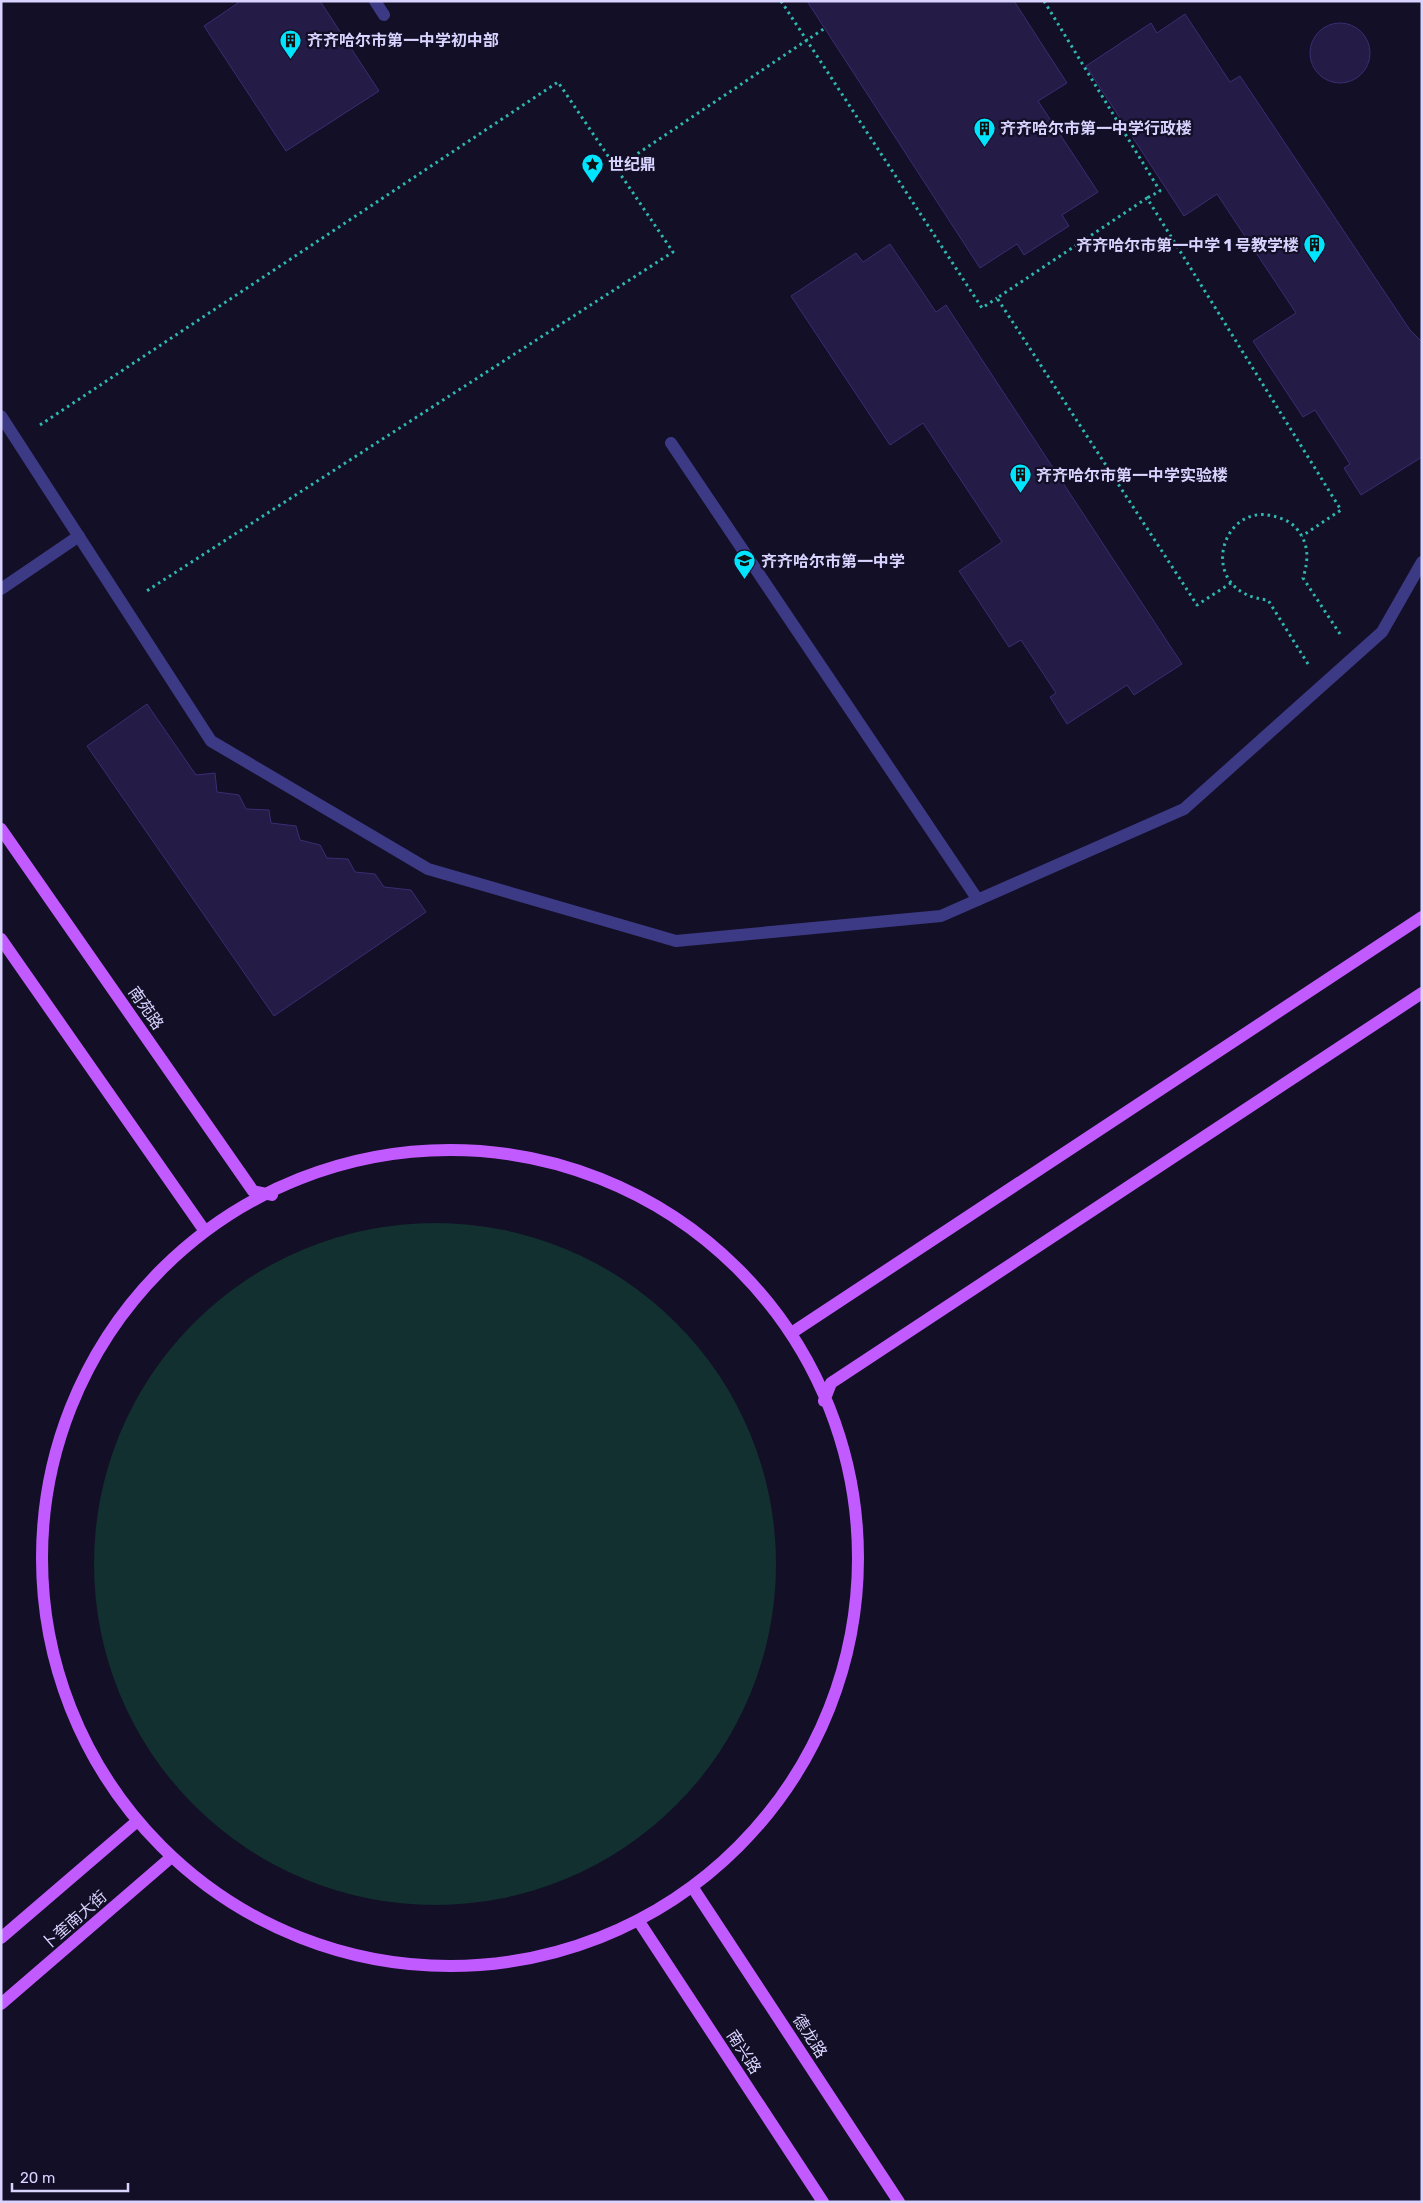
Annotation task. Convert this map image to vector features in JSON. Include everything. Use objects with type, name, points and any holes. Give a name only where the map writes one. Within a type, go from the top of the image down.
[{"type":"main road","name":"南苑路","points":[[1,829],[253,1191],[272,1195]]},
{"type":"main road","points":[[796,1330],[1422,917]]},
{"type":"main road","points":[[1,939],[202,1227]]},
{"type":"main road","points":[[824,1400],[831,1383],[1422,993]]},
{"type":"main road","points":[[372,1151],[533,1152],[682,1215],[796,1330],[857,1480],[856,1641],[793,1789],[679,1903],[530,1963],[368,1962],[220,1899],[168,1860],[135,1823],[106,1784],[45,1634],[46,1473],[108,1325],[202,1227],[272,1195],[372,1151]]},
{"type":"main road","name":"卜奎南大街","points":[[1,1938],[135,1823]]},
{"type":"main road","name":"卜奎南大街","points":[[1,2004],[168,1860]]},
{"type":"main road","name":"德龙路","points":[[693,1888],[899,2202]]},
{"type":"main road","name":"南兴路","points":[[638,1920],[823,2202]]},
{"type":"street","points":[[375,1],[384,15]]},
{"type":"street","points":[[1,416],[211,741],[428,870],[676,941],[941,916],[1184,809],[1382,632],[1422,562]]},
{"type":"street","points":[[671,443],[978,900]]},
{"type":"street","points":[[1,589],[78,536]]},
{"type":"path","points":[[781,1],[982,308],[1160,190],[1044,1]]},
{"type":"path","points":[[616,168],[825,28]]},
{"type":"path","points":[[17,441],[558,82],[673,252],[123,606]]},
{"type":"path","points":[[1146,198],[1342,510],[1302,536]]},
{"type":"path","points":[[997,298],[1197,605],[1231,583]]},
{"type":"path","points":[[1322,685],[1268,600],[1254,599],[1241,593],[1231,583],[1224,571],[1222,556],[1224,543],[1231,531],[1241,522],[1254,515],[1268,514],[1282,518],[1293,525],[1302,536],[1308,550],[1308,564],[1303,578],[1354,656]]},
{"type":"green space","points":[[435,1223],[468,1224],[502,1229],[566,1249],[596,1263],[625,1280],[676,1323],[719,1374],[736,1403],[750,1433],[770,1497],[775,1531],[775,1597],[770,1631],[750,1695],[736,1725],[719,1754],[676,1805],[625,1848],[596,1865],[566,1879],[502,1899],[468,1904],[435,1905],[402,1904],[368,1899],[304,1879],[274,1865],[245,1848],[194,1805],[151,1754],[134,1725],[120,1695],[100,1631],[95,1597],[94,1564],[95,1531],[100,1497],[120,1433],[134,1403],[151,1374],[194,1323],[245,1280],[274,1263],[304,1249],[368,1229],[402,1224]]},
{"type":"building","name":"齐齐哈尔市第一中学初中部","points":[[236,1],[320,1],[379,91],[286,151],[204,26],[238,3]]},
{"type":"building","name":"齐齐哈尔市第一中学行政楼","points":[[807,1],[1014,1],[1067,83],[1038,101],[1098,192],[1062,215],[1069,226],[1024,255],[1017,244],[980,268]]},
{"type":"building","name":"齐齐哈尔市第一中学 1 号教学楼","points":[[1185,14],[1230,82],[1240,76],[1410,330],[1422,342],[1422,457],[1361,495],[1344,468],[1350,464],[1315,410],[1303,417],[1253,341],[1296,313],[1217,194],[1184,216],[1086,66],[1151,23],[1157,33]]},
{"type":"building","points":[[1334,23],[1346,23],[1362,31],[1368,41],[1370,53],[1368,65],[1362,75],[1346,83],[1334,83],[1318,75],[1310,59],[1310,47],[1318,31]]},
{"type":"building","name":"齐齐哈尔市第一中学实验楼","points":[[890,244],[936,312],[946,305],[1182,664],[1134,695],[1127,685],[1067,724],[1050,697],[1056,693],[1021,640],[1009,647],[959,571],[1002,542],[923,423],[890,445],[791,296],[856,253],[863,262]]},
{"type":"building","points":[[147,704],[196,775],[215,773],[217,792],[239,795],[246,809],[269,810],[271,823],[296,826],[300,840],[320,845],[327,858],[348,859],[355,872],[375,874],[384,887],[411,890],[426,912],[274,1016],[87,746]]},
{"type":"place","name":"齐齐哈尔市第一中学初中部","points":[[291,59]]},
{"type":"place","name":"齐齐哈尔市第一中学行政楼","points":[[984,147]]},
{"type":"place","name":"世纪鼎","points":[[592,183]]},
{"type":"place","name":"齐齐哈尔市第一中学 1 号教学楼","points":[[1315,264]]},
{"type":"place","name":"齐齐哈尔市第一中学实验楼","points":[[1020,494]]},
{"type":"place","name":"齐齐哈尔市第一中学","points":[[745,580]]}]
